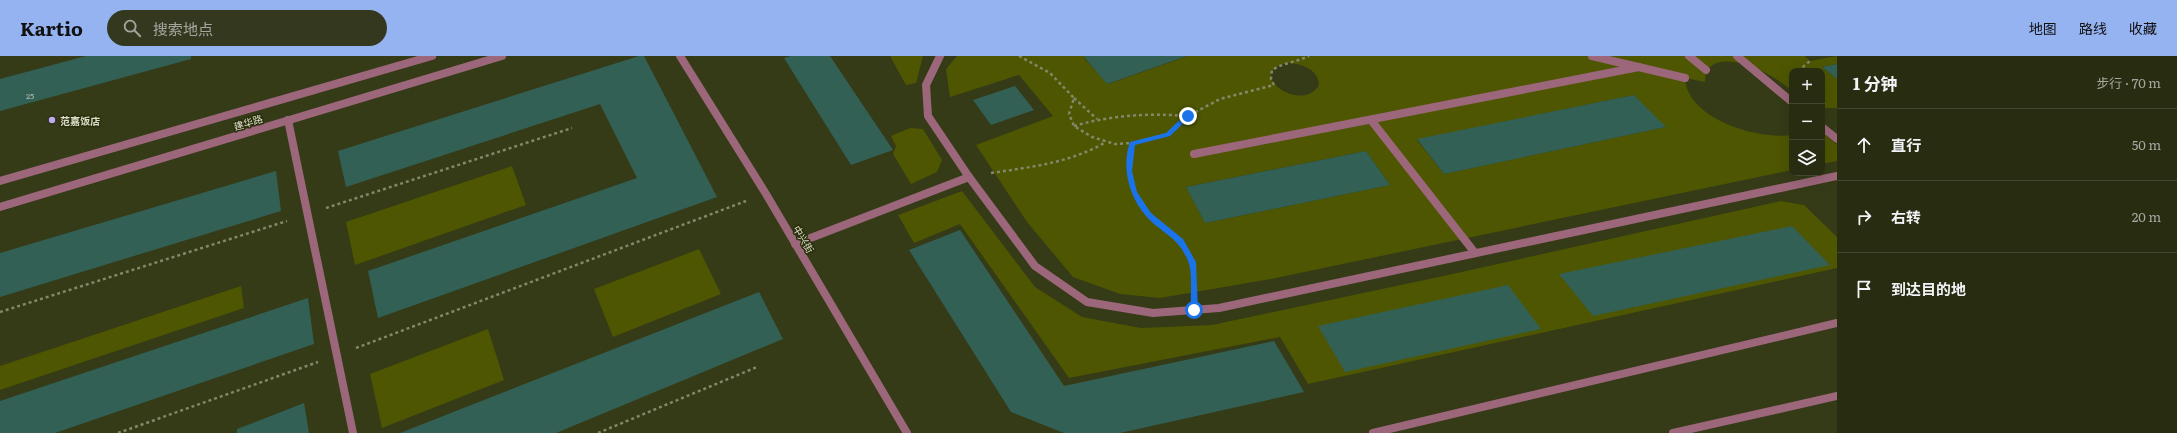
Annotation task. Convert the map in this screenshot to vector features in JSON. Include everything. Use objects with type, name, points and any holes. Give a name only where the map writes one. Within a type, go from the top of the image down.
[{"type":"street","name":"建华路","points":[[0,181],[432,56]]},
{"type":"street","name":"建华路","points":[[0,207],[502,56]]},
{"type":"street","name":"中兴街","points":[[680,56],[766,194],[907,433]]},
{"type":"street","points":[[940,56],[926,85],[928,116],[969,177],[1035,266],[1087,302],[1153,313],[1219,308],[1836,178]]},
{"type":"street","points":[[1592,56],[1685,78]]},
{"type":"street","points":[[1689,56],[1706,70]]},
{"type":"street","points":[[1737,56],[1789,99]]},
{"type":"street","points":[[1194,154],[1639,67]]},
{"type":"street","points":[[288,120],[353,433]]},
{"type":"street","points":[[1371,120],[1475,253]]},
{"type":"street","points":[[1825,130],[1837,140]]},
{"type":"street","points":[[795,244],[969,177]]},
{"type":"street","points":[[1373,433],[1837,323]]},
{"type":"street","points":[[1673,433],[1837,396]]},
{"type":"path","points":[[1019,56],[1037,64],[1059,79],[1074,98],[1097,119]]},
{"type":"path","points":[[1074,98],[1069,114],[1074,126],[1092,137],[1115,144],[1142,142],[1168,134],[1188,116],[1220,99],[1274,85],[1271,79],[1272,70],[1280,65],[1295,64],[1310,56]]},
{"type":"path","points":[[1802,68],[1810,61]]},
{"type":"path","points":[[1074,126],[1097,119],[1155,113],[1188,116]]},
{"type":"path","points":[[969,177],[1058,163],[1090,153],[1107,142]]},
{"type":"path","points":[[1132,143],[1129,171],[1134,192],[1149,215],[1180,240],[1192,262],[1194,310]]},
{"type":"path","points":[[118,433],[337,356],[766,194]]},
{"type":"path","points":[[598,433],[758,367]]},
{"type":"green space","points":[[890,56],[923,56],[916,83],[906,85]]},
{"type":"green space","points":[[957,56],[1088,56],[1084,58],[1108,84],[1188,56],[1805,56],[1810,61],[1837,56],[1837,64],[1822,67],[1823,68],[1789,68],[1789,88],[1776,79],[1757,69],[1736,62],[1717,63],[1713,65],[1706,70],[1705,82],[1685,78],[1689,92],[1698,105],[1726,124],[1761,134],[1778,136],[1789,135],[1789,171],[1271,279],[1160,298],[1120,294],[1073,277],[1027,222],[976,145],[1053,116],[1019,75],[950,97],[946,69]],"holes":[[[1288,63],[1308,68],[1316,75],[1319,85],[1311,93],[1301,95],[1290,94],[1280,89],[1273,82],[1271,74],[1275,68]],[[1634,95],[1665,127],[1444,174],[1417,140]],[[1366,151],[1390,185],[1205,223],[1186,187]]]},
{"type":"green space","points":[[1825,69],[1837,79],[1837,108],[1825,108]]},
{"type":"green space","points":[[910,128],[923,129],[942,160],[937,172],[911,184],[893,154],[896,146],[891,136]]},
{"type":"green space","points":[[1825,135],[1837,145],[1837,161],[1825,163]]},
{"type":"green space","points":[[512,166],[526,205],[355,265],[346,222]]},
{"type":"green space","points":[[962,191],[1035,287],[1082,317],[1141,328],[1212,325],[1448,275],[1781,201],[1804,205],[1837,237],[1837,268],[1308,384],[1280,337],[1069,378],[960,224],[914,243],[898,215]]},
{"type":"green space","points":[[699,249],[721,294],[613,337],[594,289]]},
{"type":"green space","points":[[241,286],[244,308],[0,390],[0,366]]},
{"type":"green space","points":[[488,329],[504,380],[382,428],[370,374]]},
{"type":"building","points":[[86,56],[191,56],[191,59],[0,111],[0,79]]},
{"type":"building","points":[[639,56],[644,56],[717,197],[378,318],[368,271],[637,178],[600,104],[346,187],[338,151]]},
{"type":"building","points":[[791,56],[830,56],[893,150],[851,165],[784,58]]},
{"type":"building","points":[[1187,56],[1107,84],[1084,57]]},
{"type":"building","points":[[1837,64],[1837,79],[1825,68],[1822,67]]},
{"type":"building","points":[[1015,86],[1034,110],[991,125],[973,100]]},
{"type":"building","points":[[1634,95],[1666,127],[1444,174],[1417,139]]},
{"type":"building","points":[[1366,151],[1390,185],[1205,223],[1186,187]]},
{"type":"building","points":[[276,171],[281,211],[0,297],[0,253]]},
{"type":"building","points":[[1792,226],[1830,265],[1593,316],[1559,274]]},
{"type":"building","points":[[960,230],[1064,386],[1274,341],[1304,392],[1120,433],[1064,433],[1011,412],[909,250]]},
{"type":"building","points":[[1508,285],[1541,329],[1345,372],[1318,326]]},
{"type":"building","points":[[759,292],[783,339],[556,433],[400,433]]},
{"type":"building","points":[[308,298],[314,344],[55,433],[0,433],[0,401]]},
{"type":"building","points":[[304,403],[309,433],[237,433],[237,429]]},
{"type":"place","name":"范嘉饭店","points":[[52,120]]},
{"type":"route","points":[[1188,116],[1168,134],[1142,142],[1132,143],[1129,171],[1134,192],[1149,215],[1180,240],[1192,262],[1194,310]]}]
